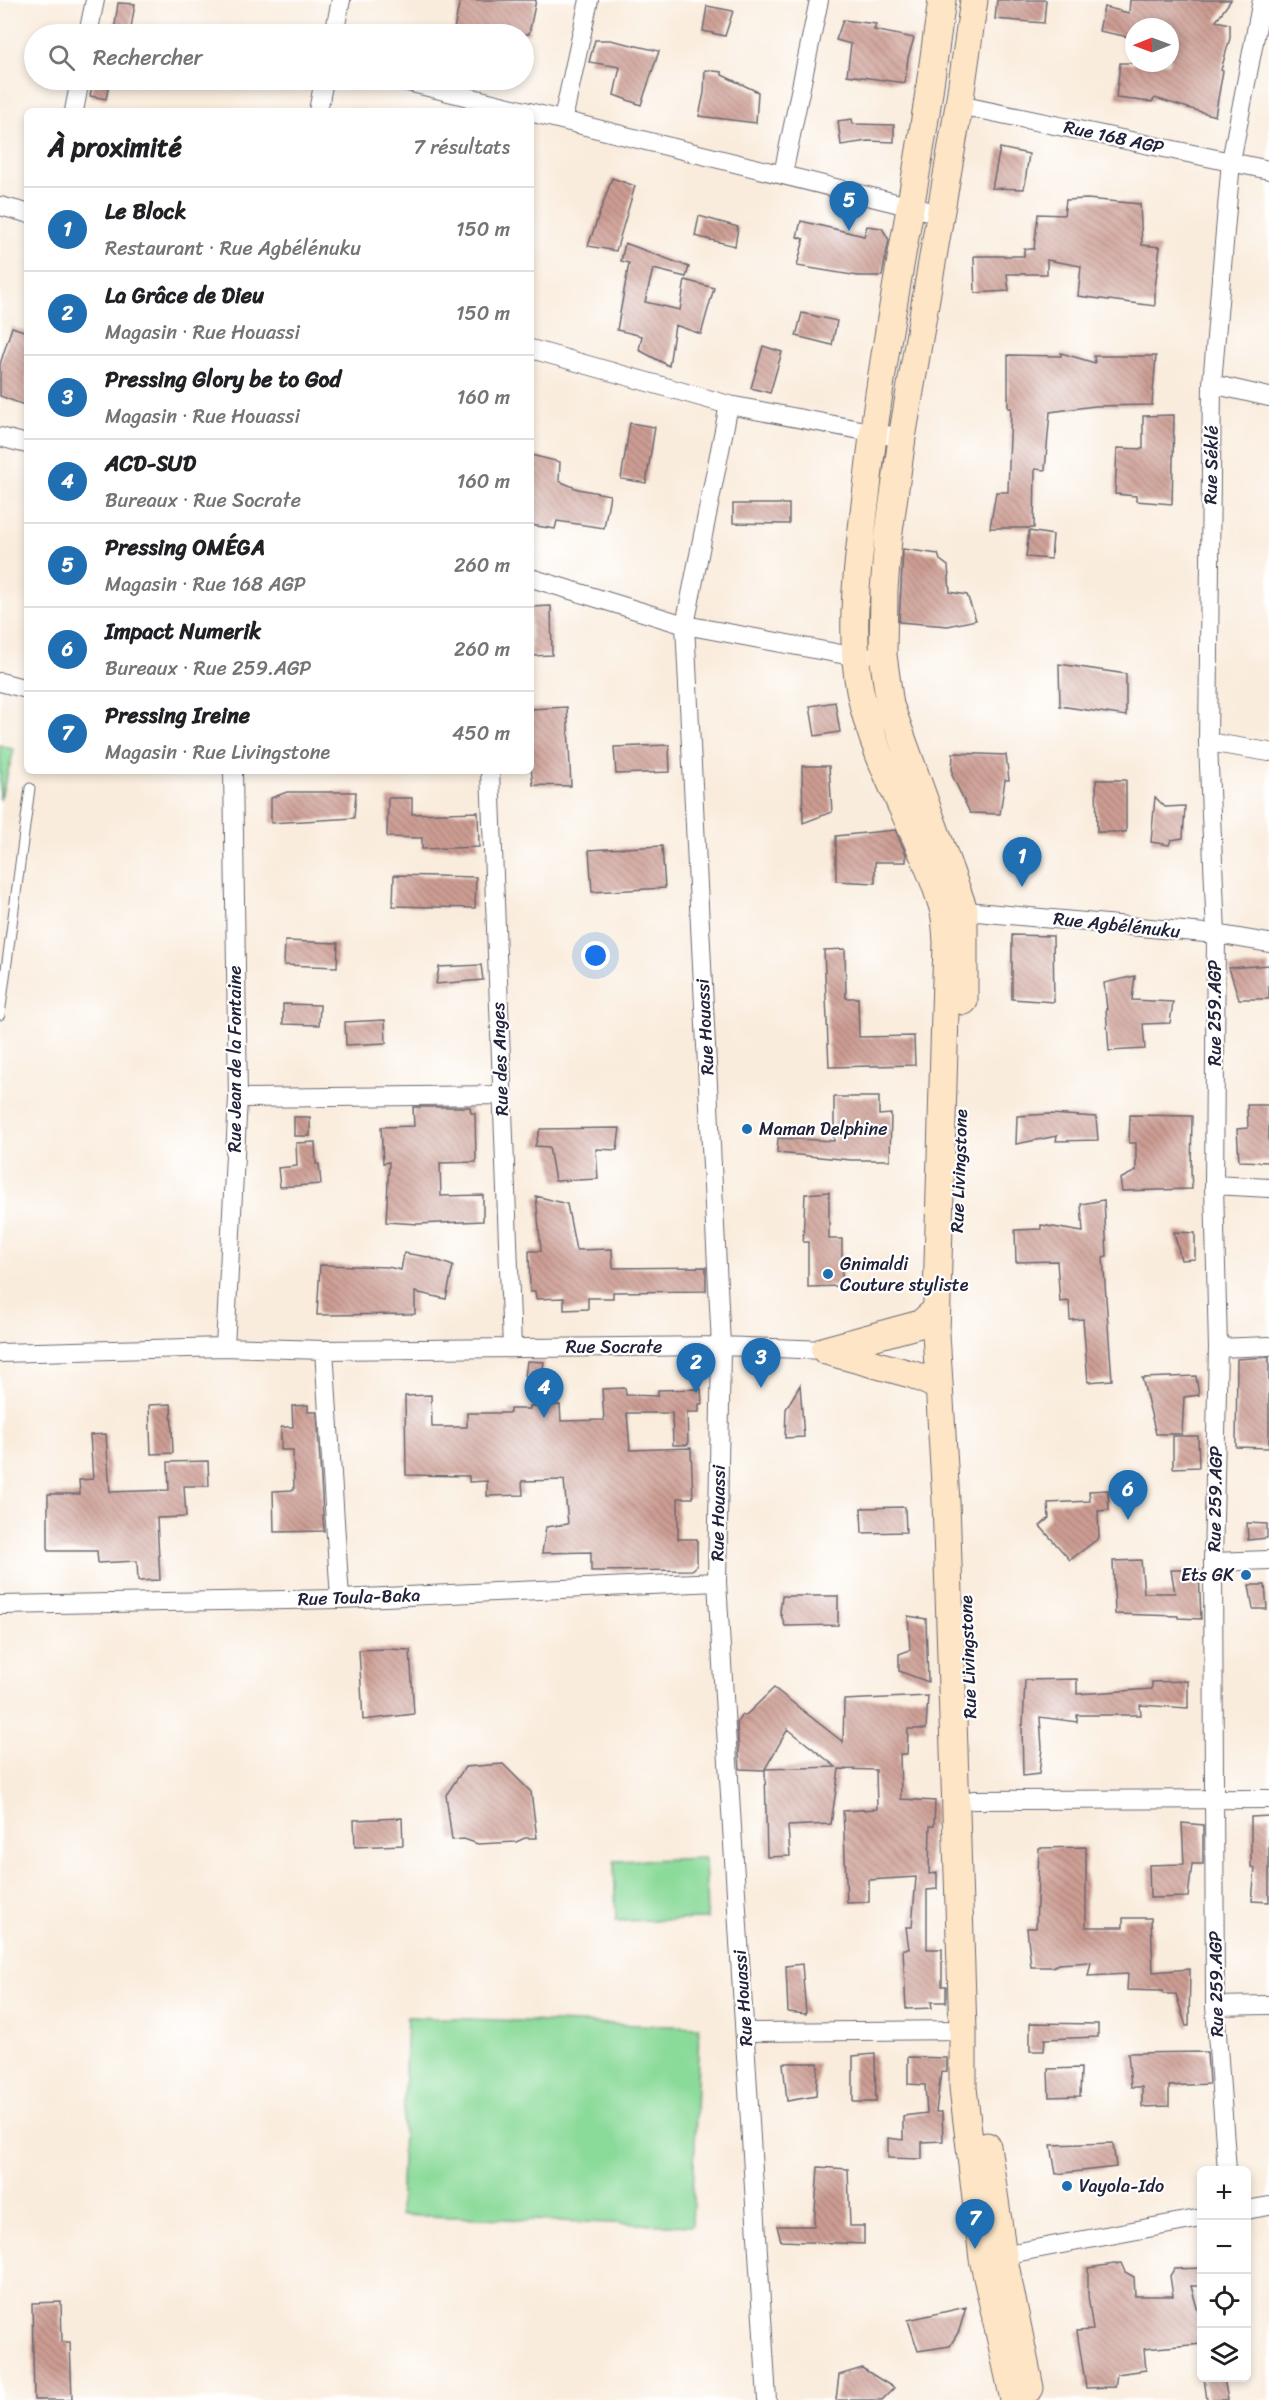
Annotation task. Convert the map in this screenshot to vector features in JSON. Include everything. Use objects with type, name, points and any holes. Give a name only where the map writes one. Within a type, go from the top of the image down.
[{"type":"street","points":[[90,24],[95,0]]},
{"type":"street","points":[[336,24],[341,0]]},
{"type":"street","points":[[563,119],[589,0]]},
{"type":"street","points":[[783,174],[819,0]]},
{"type":"street","points":[[942,0],[873,434],[858,565],[857,657],[860,691],[883,765],[919,846],[954,910]]},
{"type":"street","points":[[954,910],[890,705],[883,655],[887,560],[902,438],[959,105],[974,0]]},
{"type":"street","name":"Rue Séklé","points":[[1216,934],[1208,742],[1212,384],[1231,161],[1262,0]]},
{"type":"street","points":[[75,108],[78,90]]},
{"type":"street","points":[[319,108],[322,90]]},
{"type":"street","points":[[442,90],[517,108]]},
{"type":"street","name":"Rue 168 AGP","points":[[959,105],[1231,161],[1269,171]]},
{"type":"street","points":[[534,112],[940,214]]},
{"type":"street","points":[[0,206],[24,212]]},
{"type":"street","points":[[534,350],[729,405],[902,438]]},
{"type":"street","points":[[1212,384],[1269,397]]},
{"type":"street","name":"Rue Houassi","points":[[729,405],[685,625],[721,1346],[717,1582],[767,2400]]},
{"type":"street","points":[[0,437],[24,443]]},
{"type":"street","points":[[534,579],[685,625],[857,657],[883,655]]},
{"type":"street","points":[[0,682],[24,688]]},
{"type":"street","points":[[1208,742],[1269,752]]},
{"type":"street","name":"Rue Jean de la Fontaine","points":[[225,1347],[238,1098],[233,774]]},
{"type":"street","name":"Rue des Anges","points":[[489,774],[512,1347]]},
{"type":"street","name":"Rue Agbélénuku","points":[[954,910],[1216,934],[1269,943]]},
{"type":"street","name":"Rue Livingstone","points":[[954,910],[962,1104],[942,1325],[939,1387],[964,1800]]},
{"type":"street","name":"Rue 259.AGP","points":[[1216,934],[1214,1185],[1218,1348],[1213,1562],[1215,2006],[1227,2166]]},
{"type":"street","points":[[238,1098],[502,1095]]},
{"type":"street","points":[[1214,1185],[1269,1188]]},
{"type":"street","points":[[825,1350],[920,1324],[942,1325]]},
{"type":"street","name":"Rue Livingstone","points":[[942,1325],[972,2030],[1003,2255],[1032,2400]]},
{"type":"street","name":"Rue Socrate","points":[[0,1353],[225,1347],[324,1350],[721,1346],[825,1350]]},
{"type":"street","points":[[1218,1348],[1269,1346]]},
{"type":"street","points":[[324,1350],[340,1599]]},
{"type":"street","points":[[825,1350],[914,1375],[939,1387]]},
{"type":"street","points":[[1213,1562],[1269,1560]]},
{"type":"street","name":"Rue Toula-Baka","points":[[0,1605],[340,1599],[717,1582]]},
{"type":"street","points":[[964,1800],[1269,1799]]},
{"type":"street","points":[[1215,2006],[1269,2005]]},
{"type":"street","points":[[745,2032],[972,2030]]},
{"type":"street","name":"Rue Livingstone","points":[[972,2030],[963,2088],[983,2259],[1014,2400]]},
{"type":"street","points":[[1251,2209],[1269,2206]]},
{"type":"street","points":[[1003,2255],[1197,2219]]},
{"type":"lane","points":[[0,1015],[30,788]]},
{"type":"green space","points":[[0,745],[14,750],[0,800]]},
{"type":"green space","points":[[705,1858],[707,1919],[616,1921],[614,1861]]},
{"type":"green space","points":[[407,2017],[699,2027],[692,2226],[400,2215]]},
{"type":"building","points":[[460,0],[536,0],[531,24],[455,24]]},
{"type":"building","points":[[997,0],[1046,0],[1044,23],[995,19]]},
{"type":"building","points":[[1130,0],[1231,0],[1216,21],[1230,24],[1230,38],[1221,70],[1223,71],[1215,116],[1155,98],[1152,102],[1116,98],[1120,63],[1125,63],[1125,72],[1179,72],[1179,18],[1125,18],[1125,36],[1099,31],[1104,7],[1129,13]]},
{"type":"building","points":[[118,3],[135,4],[132,24],[115,24]]},
{"type":"building","points":[[707,6],[733,11],[725,36],[703,31]]},
{"type":"building","points":[[843,20],[876,24],[874,30],[914,38],[908,58],[905,83],[847,75],[851,44],[836,40]]},
{"type":"building","points":[[595,40],[610,40],[659,51],[641,105],[614,95],[620,67],[589,62]]},
{"type":"building","points":[[705,70],[722,72],[722,75],[758,92],[756,123],[699,116],[704,93]]},
{"type":"building","points":[[91,90],[108,90],[106,99],[90,96]]},
{"type":"building","points":[[852,119],[853,124],[894,125],[894,142],[868,141],[841,145],[838,121]]},
{"type":"building","points":[[1000,148],[1029,154],[1024,189],[992,188]]},
{"type":"building","points":[[612,178],[635,186],[616,251],[588,246]]},
{"type":"building","points":[[1087,199],[1140,204],[1142,245],[1160,247],[1155,306],[1078,296],[1081,266],[1047,260],[1047,274],[1007,274],[1009,291],[975,293],[974,256],[1024,256],[1024,249],[1034,249],[1038,214],[1064,215],[1066,200]]},
{"type":"building","points":[[699,216],[738,227],[735,246],[695,236]]},
{"type":"building","points":[[801,221],[864,236],[867,226],[882,228],[889,240],[882,276],[858,276],[797,266],[804,239],[797,237]]},
{"type":"building","points":[[625,243],[689,267],[686,277],[653,269],[645,302],[680,310],[685,280],[714,288],[701,334],[675,325],[669,366],[639,350],[642,336],[617,330],[629,263],[621,261]]},
{"type":"building","points":[[802,313],[837,321],[832,345],[796,336]]},
{"type":"building","points":[[12,327],[24,331],[24,405],[0,396],[0,364]]},
{"type":"building","points":[[763,346],[782,352],[770,393],[751,388]]},
{"type":"building","points":[[1061,353],[1095,363],[1094,356],[1156,356],[1152,405],[1095,406],[1050,412],[1045,470],[1035,469],[1034,528],[990,528],[996,492],[1008,492],[1011,408],[1008,408],[1008,355],[1061,356]]},
{"type":"building","points":[[1174,415],[1172,504],[1136,501],[1136,496],[1115,494],[1117,448],[1143,449],[1143,416]]},
{"type":"building","points":[[630,423],[655,427],[646,483],[621,479]]},
{"type":"building","points":[[534,456],[560,462],[559,481],[578,489],[610,495],[604,528],[557,521],[555,529],[534,526]]},
{"type":"building","points":[[733,504],[789,504],[789,524],[733,523]]},
{"type":"building","points":[[1029,531],[1053,535],[1051,559],[1026,557]]},
{"type":"building","points":[[903,549],[938,554],[940,560],[948,566],[950,592],[967,595],[976,620],[948,626],[899,622]]},
{"type":"building","points":[[551,606],[552,655],[534,656],[534,607]]},
{"type":"building","points":[[1059,664],[1126,674],[1126,716],[1060,706]]},
{"type":"building","points":[[835,702],[840,732],[815,736],[810,706]]},
{"type":"building","points":[[567,707],[571,786],[533,785],[534,709]]},
{"type":"building","points":[[669,745],[670,772],[616,774],[614,747]]},
{"type":"building","points":[[953,753],[1006,755],[1009,780],[1005,780],[1000,814],[970,813],[952,775]]},
{"type":"building","points":[[802,766],[829,766],[832,812],[803,823]]},
{"type":"building","points":[[1096,780],[1126,780],[1126,832],[1097,832]]},
{"type":"building","points":[[287,792],[356,792],[354,818],[271,823],[271,798]]},
{"type":"building","points":[[1155,797],[1165,807],[1185,806],[1183,838],[1171,840],[1169,845],[1151,842]]},
{"type":"building","points":[[388,798],[412,798],[412,814],[478,812],[479,847],[422,849],[422,838],[387,837]]},
{"type":"building","points":[[895,830],[906,854],[906,862],[875,862],[875,883],[836,881],[836,836]]},
{"type":"building","points":[[662,846],[665,888],[592,892],[589,850]]},
{"type":"building","points":[[394,875],[476,877],[475,908],[393,906]]},
{"type":"building","points":[[1012,935],[1053,936],[1054,1002],[1012,999]]},
{"type":"building","points":[[285,941],[338,943],[337,967],[284,965]]},
{"type":"building","points":[[845,949],[846,998],[858,998],[859,1037],[914,1036],[915,1065],[829,1067],[824,950]]},
{"type":"building","points":[[481,965],[483,980],[436,984],[439,967]]},
{"type":"building","points":[[1269,965],[1269,999],[1239,999],[1229,968]]},
{"type":"building","points":[[1135,976],[1132,1000],[1173,1002],[1170,1023],[1143,1024],[1145,1049],[1109,1051],[1104,983]]},
{"type":"building","points":[[283,1004],[320,1005],[319,1025],[283,1024]]},
{"type":"building","points":[[385,1020],[386,1043],[346,1045],[345,1022]]},
{"type":"building","points":[[834,1097],[879,1097],[879,1115],[891,1114],[890,1160],[851,1160],[777,1153],[778,1138],[834,1141]]},
{"type":"building","points":[[1247,1105],[1269,1105],[1269,1162],[1239,1161],[1237,1129],[1248,1128]]},
{"type":"building","points":[[413,1107],[470,1107],[471,1113],[475,1113],[476,1162],[440,1163],[441,1196],[483,1195],[483,1221],[418,1224],[386,1222],[389,1162],[383,1163],[381,1127],[414,1126]]},
{"type":"building","points":[[1050,1114],[1096,1117],[1098,1140],[1056,1141],[1057,1136],[1016,1144],[1017,1116]]},
{"type":"building","points":[[1130,1115],[1192,1116],[1192,1189],[1122,1191],[1120,1179],[1136,1171],[1136,1143],[1129,1143]]},
{"type":"building","points":[[294,1117],[310,1117],[310,1136],[294,1136]]},
{"type":"building","points":[[620,1128],[617,1150],[596,1149],[598,1179],[555,1181],[549,1147],[535,1146],[540,1129]]},
{"type":"building","points":[[315,1142],[316,1164],[319,1164],[321,1184],[280,1187],[278,1168],[297,1166],[296,1143]]},
{"type":"building","points":[[829,1192],[829,1239],[842,1239],[842,1286],[808,1287],[808,1242],[803,1242],[805,1194]]},
{"type":"building","points":[[536,1196],[567,1204],[576,1250],[612,1249],[613,1268],[706,1267],[706,1291],[613,1292],[613,1298],[588,1298],[588,1309],[564,1310],[564,1298],[536,1299],[535,1291],[530,1292],[529,1251],[541,1251]]},
{"type":"building","points":[[1104,1200],[1107,1256],[1103,1257],[1112,1380],[1088,1382],[1083,1319],[1070,1320],[1069,1301],[1060,1302],[1057,1261],[1016,1262],[1015,1230],[1041,1229],[1041,1225],[1083,1232],[1081,1204]]},
{"type":"building","points":[[1174,1232],[1195,1233],[1195,1259],[1181,1260]]},
{"type":"building","points":[[404,1253],[428,1257],[453,1266],[446,1299],[415,1292],[415,1314],[317,1315],[320,1265],[388,1267],[401,1270]]},
{"type":"building","points":[[1269,1357],[1269,1448],[1236,1447],[1237,1359]]},
{"type":"building","points":[[527,1361],[544,1362],[541,1381],[525,1377]]},
{"type":"building","points":[[1196,1376],[1199,1395],[1184,1397],[1182,1434],[1156,1434],[1142,1378]]},
{"type":"building","points":[[800,1385],[804,1437],[785,1438],[786,1409]]},
{"type":"building","points":[[625,1388],[626,1395],[658,1396],[658,1390],[701,1389],[702,1404],[699,1404],[699,1412],[687,1412],[688,1445],[673,1445],[672,1413],[627,1413],[630,1450],[691,1448],[693,1498],[678,1498],[678,1539],[697,1539],[697,1566],[692,1570],[591,1571],[591,1552],[542,1553],[546,1527],[568,1524],[564,1480],[522,1481],[523,1495],[487,1496],[487,1481],[469,1482],[469,1476],[406,1475],[405,1396],[431,1395],[432,1427],[467,1427],[467,1413],[510,1413],[510,1409],[530,1409],[530,1406],[560,1405],[561,1421],[604,1420],[602,1389]]},
{"type":"building","points":[[171,1404],[173,1453],[151,1454],[149,1405]]},
{"type":"building","points":[[308,1405],[308,1412],[317,1412],[324,1531],[274,1532],[273,1491],[294,1490],[293,1450],[281,1450],[281,1427],[293,1427],[292,1406]]},
{"type":"building","points":[[106,1434],[110,1492],[169,1490],[168,1462],[208,1461],[209,1486],[184,1486],[186,1517],[157,1518],[160,1580],[138,1581],[137,1561],[98,1563],[97,1551],[48,1551],[48,1494],[80,1494],[79,1480],[93,1479],[90,1435]]},
{"type":"building","points":[[1173,1436],[1198,1436],[1199,1467],[1173,1468]]},
{"type":"building","points":[[1108,1490],[1109,1510],[1098,1511],[1099,1538],[1070,1560],[1040,1526],[1049,1518],[1048,1503],[1090,1501],[1089,1491]]},
{"type":"building","points":[[905,1507],[906,1532],[862,1533],[861,1508]]},
{"type":"building","points":[[1247,1523],[1267,1524],[1267,1538],[1248,1540]]},
{"type":"building","points":[[1141,1560],[1144,1593],[1175,1593],[1171,1570],[1199,1570],[1201,1619],[1115,1614],[1113,1561]]},
{"type":"building","points":[[1249,1585],[1265,1585],[1267,1609],[1253,1609]]},
{"type":"building","points":[[782,1596],[838,1596],[838,1625],[785,1626],[780,1612]]},
{"type":"building","points":[[908,1616],[926,1619],[928,1682],[899,1671],[899,1654],[910,1650]]},
{"type":"building","points":[[359,1650],[410,1650],[414,1714],[363,1720]]},
{"type":"building","points":[[1077,1679],[1077,1694],[1152,1689],[1152,1682],[1188,1681],[1188,1708],[1140,1705],[1141,1715],[1077,1715],[1077,1722],[1040,1717],[1042,1748],[1039,1774],[1023,1776],[1022,1725],[1025,1680]]},
{"type":"building","points":[[774,1688],[843,1742],[844,1700],[928,1696],[926,1729],[908,1729],[907,1754],[900,1754],[901,1799],[935,1801],[934,1826],[930,1826],[929,1874],[937,1873],[937,1889],[927,1890],[927,1949],[942,1949],[942,1986],[946,1986],[946,2002],[931,2002],[932,2008],[906,2009],[903,1949],[909,1949],[906,1927],[912,1927],[916,1877],[869,1880],[869,1902],[847,1903],[843,1811],[877,1809],[876,1770],[839,1769],[831,1824],[788,1826],[790,1856],[767,1857],[765,1770],[740,1769],[737,1723],[742,1714],[745,1716]],"holes":[[[788,1729],[836,1767],[765,1769]]]},
{"type":"building","points":[[503,1764],[531,1792],[537,1838],[525,1838],[516,1842],[478,1844],[464,1839],[452,1840],[446,1795],[465,1767]]},
{"type":"building","points":[[1269,1816],[1269,1902],[1252,1901],[1255,1868],[1251,1867],[1251,1817]]},
{"type":"building","points":[[402,1818],[403,1845],[355,1847],[354,1820]]},
{"type":"building","points":[[1182,1823],[1203,1825],[1203,1864],[1192,1864],[1188,1897],[1150,1898],[1149,1865],[1184,1864]]},
{"type":"building","points":[[1086,1847],[1086,1927],[1123,1927],[1123,1918],[1151,1918],[1153,1972],[1190,1969],[1189,2026],[1186,2026],[1176,1994],[1163,1994],[1162,1991],[1127,1990],[1128,1974],[1088,1976],[1091,1962],[1058,1964],[1053,1967],[1031,1967],[1027,1928],[1036,1928],[1039,1848]]},
{"type":"building","points":[[802,1964],[806,2014],[788,2012],[786,1966]]},
{"type":"building","points":[[1030,2023],[1098,2024],[1098,2037],[1045,2039],[1044,2051],[1030,2051]]},
{"type":"building","points":[[1207,2052],[1209,2084],[1169,2086],[1169,2106],[1142,2107],[1142,2087],[1131,2087],[1128,2053]]},
{"type":"building","points":[[875,2054],[876,2102],[853,2102],[853,2056]]},
{"type":"building","points":[[908,2057],[947,2058],[947,2071],[941,2072],[936,2112],[942,2112],[943,2141],[922,2142],[922,2159],[888,2158],[888,2138],[903,2140],[903,2116],[927,2113],[925,2085],[908,2084]]},
{"type":"building","points":[[783,2063],[818,2063],[816,2096],[787,2101]]},
{"type":"building","points":[[1081,2068],[1080,2096],[1049,2097],[1048,2069]]},
{"type":"building","points":[[1113,2143],[1116,2167],[1056,2174],[1051,2145]]},
{"type":"building","points":[[818,2167],[848,2169],[850,2226],[864,2226],[864,2244],[781,2241],[777,2226],[814,2226]]},
{"type":"building","points":[[1121,2263],[1125,2272],[1134,2277],[1135,2296],[1173,2296],[1170,2276],[1174,2269],[1197,2268],[1197,2286],[1191,2286],[1197,2308],[1197,2344],[1144,2349],[1146,2370],[1117,2374],[1115,2387],[1086,2388],[1077,2331],[1093,2330],[1088,2296],[1088,2268]]},
{"type":"building","points":[[61,2302],[62,2342],[70,2342],[72,2400],[34,2400],[32,2303]]},
{"type":"building","points":[[966,2307],[959,2331],[950,2346],[918,2351],[908,2320]]},
{"type":"building","points":[[862,2368],[894,2388],[882,2400],[836,2400],[839,2375]]},
{"type":"building","points":[[1205,2382],[1225,2382],[1228,2400],[1207,2400]]},
{"type":"place","name":"Pressing OMÉGA","points":[[849,231]]},
{"type":"place","name":"Le Block","points":[[1022,887]]},
{"type":"place","name":"Maman Delphine","points":[[747,1129]]},
{"type":"place","name":"Gnimaldi Couture styliste","points":[[828,1274]]},
{"type":"place","name":"Pressing Glory be to God","points":[[761,1388]]},
{"type":"place","name":"La Grâce de Dieu","points":[[696,1393]]},
{"type":"place","name":"ACD-SUD","points":[[544,1418]]},
{"type":"place","name":"Impact Numerik","points":[[1128,1520]]},
{"type":"place","name":"Ets GK","points":[[1246,1575]]},
{"type":"place","name":"Vayola-Ido","points":[[1067,2186]]},
{"type":"place","name":"Pressing Ireine","points":[[975,2249]]}]
